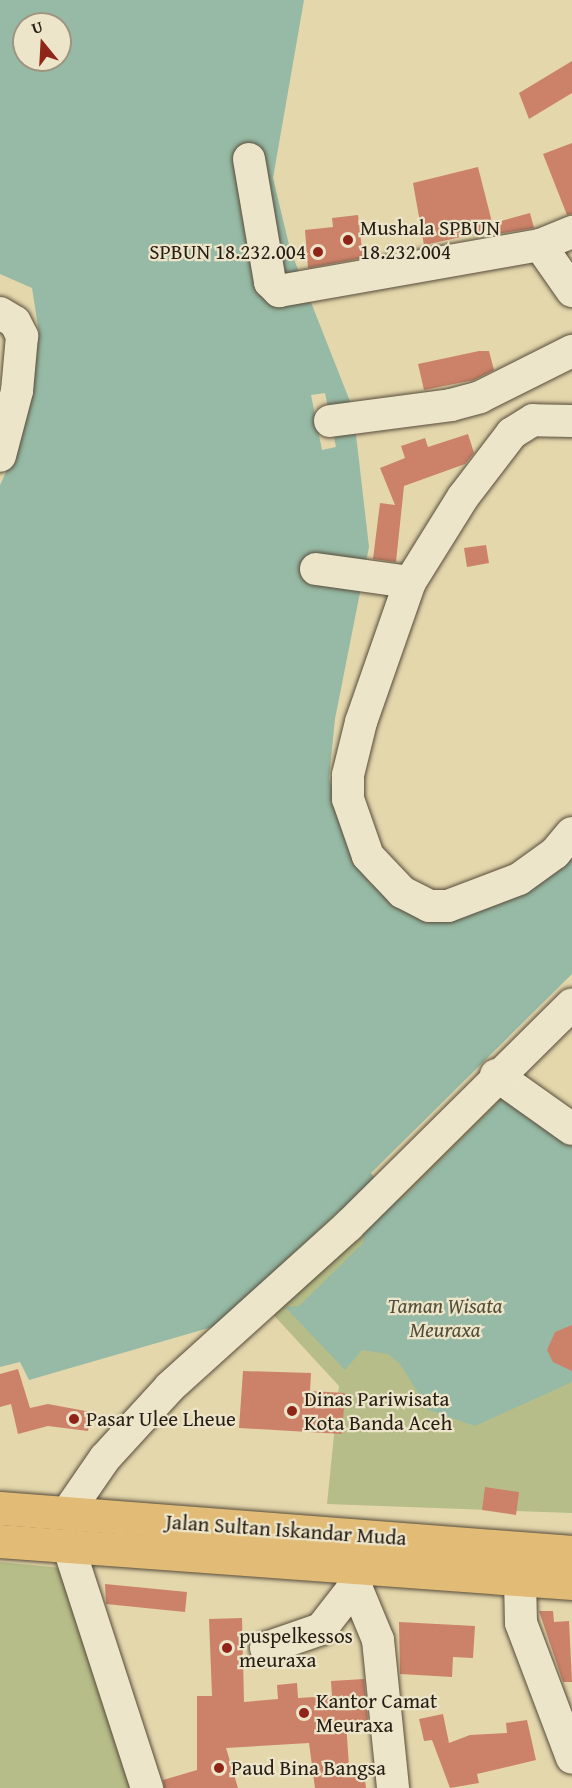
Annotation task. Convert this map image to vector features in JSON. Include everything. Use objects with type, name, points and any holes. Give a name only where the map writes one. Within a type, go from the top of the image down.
[{"type":"highway","name":"Jalan Sultan Iskandar Muda","points":[[0,1508],[68,1529],[352,1574],[520,1579],[572,1583]]},
{"type":"highway","name":"Jalan Sultan Iskandar Muda","points":[[0,1541],[68,1529],[572,1552]]},
{"type":"street","points":[[249,159],[270,282],[279,291],[540,245],[572,232]]},
{"type":"street","points":[[540,245],[572,291]]},
{"type":"street","points":[[0,313],[15,322],[22,336],[17,391],[0,456]]},
{"type":"street","points":[[330,421],[451,405],[500,389],[572,351]]},
{"type":"street","points":[[500,389],[522,424]]},
{"type":"street","points":[[572,421],[522,424],[463,497],[410,582],[361,723],[348,775],[354,825],[368,856],[384,877],[417,903],[448,906],[519,879],[548,859],[572,833]]},
{"type":"street","points":[[316,569],[410,582]]},
{"type":"street","points":[[147,1788],[68,1529],[105,1458],[170,1387],[348,1226],[496,1075],[572,1004]]},
{"type":"street","points":[[496,1075],[572,1130]]},
{"type":"street","points":[[266,1648],[321,1629],[352,1574]]},
{"type":"street","points":[[352,1574],[378,1640],[393,1788]]},
{"type":"street","points":[[520,1579],[521,1623],[572,1758]]},
{"type":"green space","name":"Taman Wisata Meuraxa","points":[[505,1091],[572,1140],[572,1513],[327,1504],[339,1386],[268,1309]]},
{"type":"green space","points":[[0,1562],[73,1569],[143,1788],[0,1788]]},
{"type":"shaded area","points":[[0,0],[304,0],[273,178],[290,249],[353,409],[369,547],[335,719],[329,778],[343,831],[355,864],[371,884],[415,913],[572,848],[572,974],[371,1173],[388,1196],[401,1200],[503,1098],[572,1147],[572,1382],[475,1426],[429,1410],[400,1364],[388,1354],[362,1350],[345,1370],[285,1307],[299,1306],[363,1243],[365,1223],[352,1209],[340,1210],[219,1325],[29,1380],[20,1362],[0,1367],[0,485],[19,444],[39,333],[32,288],[0,274]]},
{"type":"pier","points":[[325,393],[336,447],[322,450],[311,395]]},
{"type":"building","points":[[572,61],[572,93],[529,119],[519,93]]},
{"type":"building","points":[[572,143],[572,214],[567,215],[543,154]]},
{"type":"building","points":[[478,167],[494,230],[424,245],[413,183]]},
{"type":"building","points":[[530,213],[534,228],[497,234],[494,223]]},
{"type":"building","points":[[358,215],[363,258],[308,268],[305,230],[333,227],[332,218]]},
{"type":"building","points":[[479,351],[489,351],[494,370],[474,380],[424,390],[418,364]]},
{"type":"building","points":[[468,434],[474,453],[465,464],[404,486],[396,562],[373,559],[380,503],[395,505],[380,468],[405,458],[401,446],[425,438],[428,447]]},
{"type":"building","points":[[486,545],[489,563],[467,567],[464,548]]},
{"type":"building","points":[[572,1325],[572,1371],[553,1362],[547,1350],[555,1332]]},
{"type":"building","points":[[18,1369],[30,1408],[48,1404],[91,1412],[88,1431],[48,1426],[18,1434],[11,1404],[0,1407],[0,1374]]},
{"type":"building","name":"Dinas Pariwisata Kota Banda Aceh","points":[[243,1371],[311,1373],[310,1391],[345,1393],[342,1434],[239,1428]]},
{"type":"building","points":[[485,1487],[519,1492],[516,1515],[482,1510]]},
{"type":"building","points":[[105,1584],[187,1592],[185,1612],[106,1604]]},
{"type":"building","points":[[539,1611],[553,1611],[554,1622],[569,1621],[572,1682],[563,1682]]},
{"type":"building","points":[[242,1618],[244,1702],[278,1699],[277,1685],[297,1683],[298,1698],[332,1696],[331,1681],[364,1679],[368,1721],[346,1722],[349,1766],[363,1764],[366,1788],[315,1788],[309,1743],[226,1748],[238,1788],[164,1788],[163,1780],[197,1770],[197,1696],[212,1696],[209,1619]]},
{"type":"building","points":[[399,1622],[475,1626],[473,1658],[453,1657],[452,1677],[400,1674]]},
{"type":"building","points":[[443,1714],[449,1743],[470,1735],[507,1733],[506,1723],[527,1720],[536,1760],[477,1774],[479,1783],[450,1788],[432,1740],[424,1741],[419,1719]]},
{"type":"place","name":"Mushala SPBUN 18.232.004","points":[[348,240]]},
{"type":"place","name":"SPBUN 18.232.004","points":[[318,252]]},
{"type":"place","name":"Dinas Pariwisata Kota Banda Aceh","points":[[292,1411]]},
{"type":"place","name":"Pasar Ulee Lheue","points":[[74,1419]]},
{"type":"place","name":"puspelkessos meuraxa","points":[[227,1648]]},
{"type":"place","name":"Kantor Camat Meuraxa","points":[[304,1713]]},
{"type":"place","name":"Paud Bina Bangsa","points":[[219,1768]]}]
